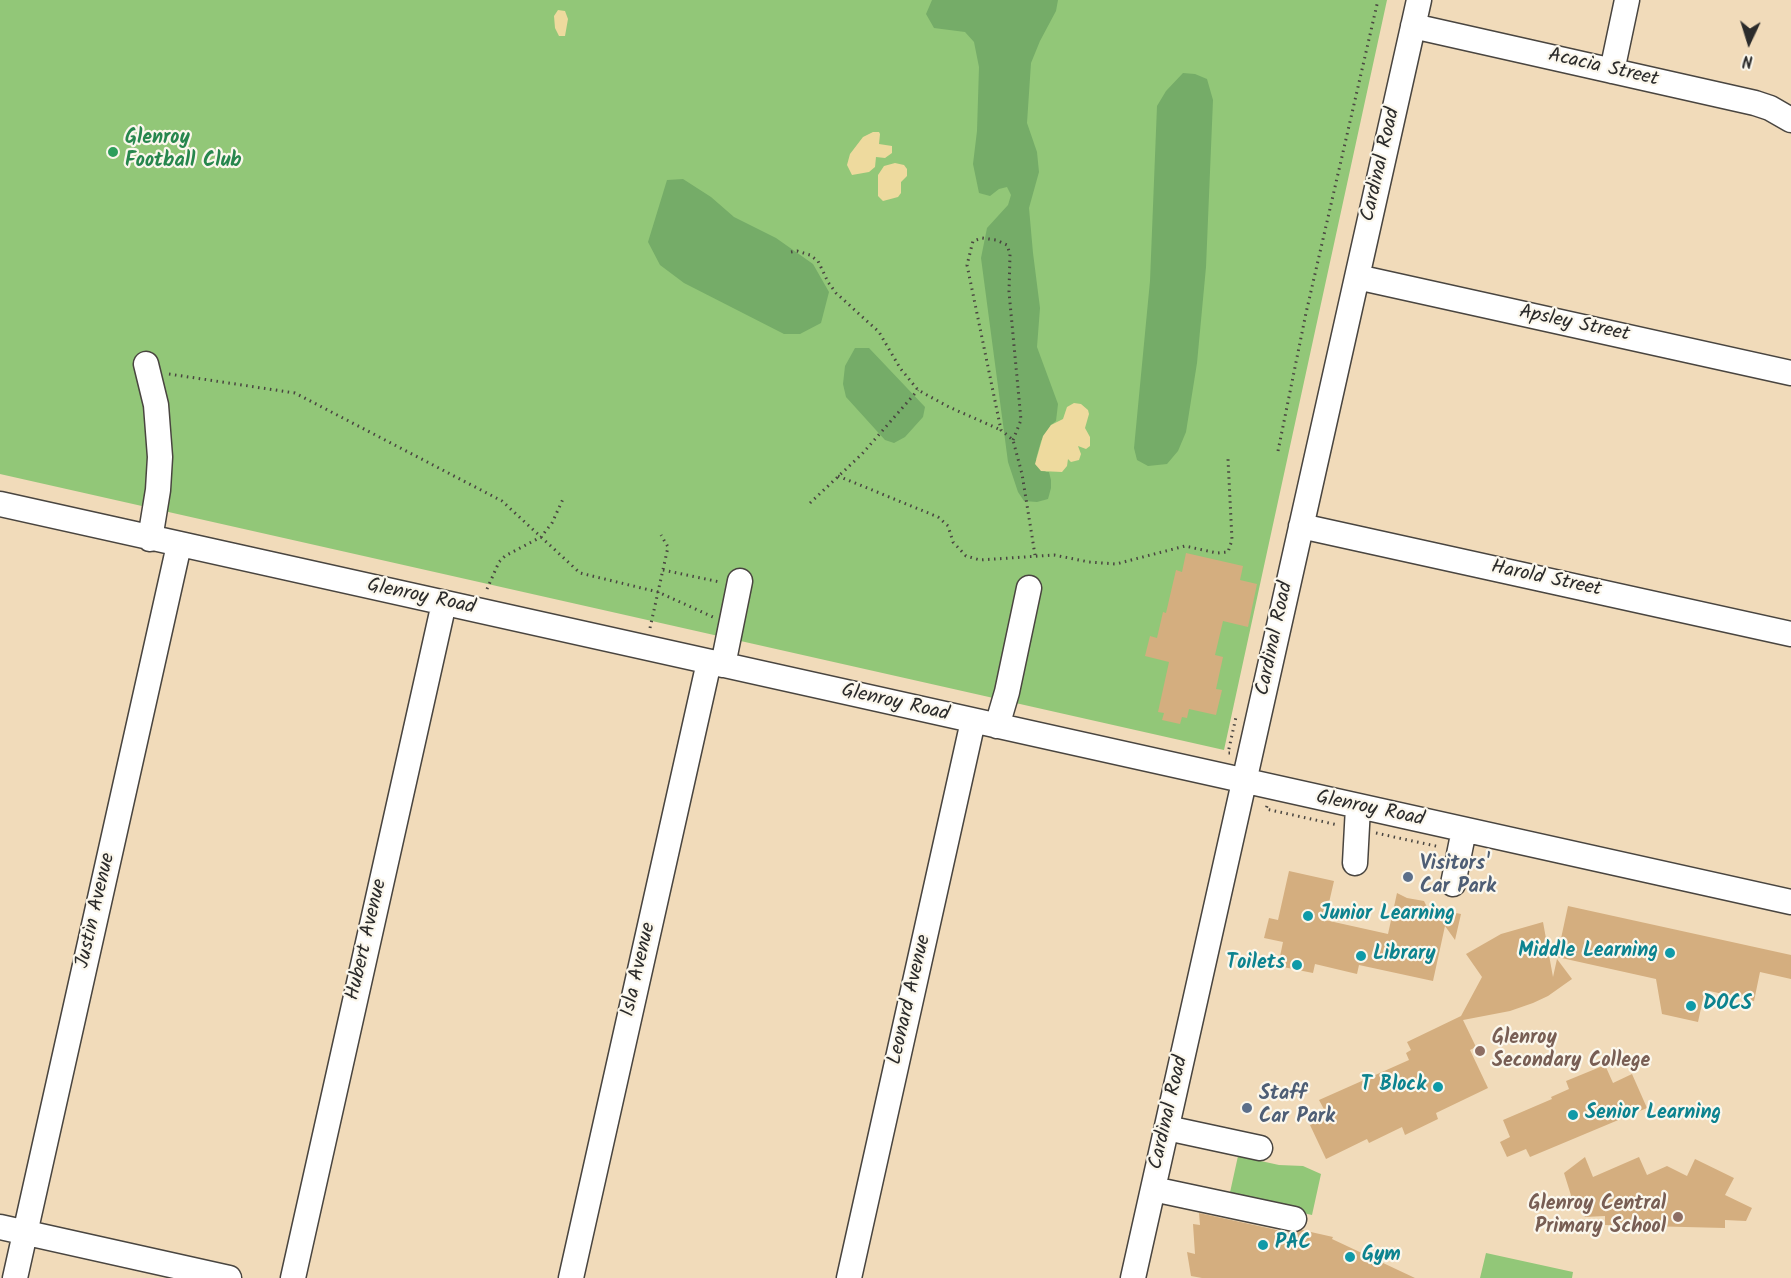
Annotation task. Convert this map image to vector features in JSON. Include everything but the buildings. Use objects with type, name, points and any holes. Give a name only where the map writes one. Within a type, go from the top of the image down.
[{"type":"street","name":"Cardinal Road","points":[[1133,1278],[1419,0]]},
{"type":"street","points":[[1612,71],[1628,0]]},
{"type":"street","name":"Acacia Street","points":[[1413,26],[1755,103],[1770,108],[1791,120]]},
{"type":"street","name":"Apsley Street","points":[[1357,277],[1791,373]]},
{"type":"street","points":[[147,368],[156,405],[160,457],[158,490],[150,539]]},
{"type":"street","name":"Glenroy Road","points":[[0,504],[1270,788],[1357,818],[1462,841],[1791,902]]},
{"type":"street","name":"Harold Street","points":[[1301,526],[1791,634]]},
{"type":"street","name":"Justin Avenue","points":[[15,1278],[179,545]]},
{"type":"street","name":"Isla Avenue","points":[[571,1278],[716,663],[732,625],[740,584]]},
{"type":"street","points":[[997,726],[1007,692],[1029,588]]},
{"type":"street","name":"Hubert Avenue","points":[[293,1278],[444,603]]},
{"type":"street","name":"Leonard Avenue","points":[[849,1278],[973,721]]},
{"type":"street","points":[[1355,863],[1357,818]]},
{"type":"street","points":[[1453,884],[1462,841]]},
{"type":"street","points":[[1167,1128],[1260,1148]]},
{"type":"street","points":[[1153,1189],[1294,1219]]},
{"type":"street","points":[[0,1227],[230,1278]]},
{"type":"path","points":[[1278,451],[1306,313],[1378,0]]},
{"type":"path","points":[[1001,430],[967,266],[972,241],[982,238],[996,240],[1007,245],[1010,254],[1010,292],[1021,420],[1012,440]]},
{"type":"path","points":[[791,252],[797,251],[810,255],[818,261],[836,293],[879,332],[900,368],[918,390],[949,407],[1001,430],[1012,440],[1022,474],[1035,555]]},
{"type":"path","points":[[147,368],[295,393],[502,501],[580,573],[658,592],[732,625]]},
{"type":"path","points":[[810,503],[862,454],[918,390]]},
{"type":"path","points":[[838,476],[938,518],[948,526],[953,542],[966,556],[980,560],[1054,555],[1089,562],[1116,564],[1185,546],[1217,553],[1228,552],[1232,540],[1228,459]]},
{"type":"path","points":[[487,589],[499,562],[505,556],[541,537],[552,523],[562,499]]},
{"type":"path","points":[[646,648],[668,547],[661,535]]},
{"type":"path","points":[[663,570],[740,584]]},
{"type":"path","points":[[1238,706],[1228,753],[1250,757]]},
{"type":"path","points":[[1270,788],[1266,809],[1357,818],[1462,841]]},
{"type":"green space","points":[[0,0],[1387,0],[1224,750],[0,474]]},
{"type":"green space","points":[[932,0],[1058,0],[1056,11],[1031,63],[1027,123],[1037,152],[1039,172],[1029,208],[1040,308],[1037,347],[1058,404],[1056,421],[1041,441],[1036,459],[1046,472],[1049,472],[1051,488],[1048,499],[1037,502],[1024,501],[1018,492],[1008,462],[981,258],[987,228],[1008,205],[1011,195],[1007,187],[999,189],[990,196],[979,193],[973,164],[977,131],[979,67],[974,42],[965,32],[934,28],[926,14]]},
{"type":"green space","points":[[1183,73],[1195,74],[1207,79],[1213,100],[1206,267],[1197,363],[1186,432],[1178,451],[1167,464],[1148,466],[1137,460],[1134,448],[1150,281],[1157,106],[1166,91]]},
{"type":"green space","points":[[683,179],[711,197],[734,217],[776,238],[813,264],[829,292],[821,323],[800,334],[784,334],[684,283],[660,265],[648,242],[667,180]]},
{"type":"green space","points":[[855,348],[869,348],[925,407],[923,417],[905,437],[894,443],[885,440],[846,397],[843,384],[845,366]]},
{"type":"green space","points":[[1238,1156],[1279,1165],[1303,1166],[1321,1174],[1312,1215],[1229,1197]]},
{"type":"green space","points":[[1486,1253],[1573,1272],[1572,1278],[1480,1278]]},
{"type":"sand","points":[[558,10],[565,11],[568,19],[565,36],[559,36],[555,28],[554,16]]},
{"type":"sand","points":[[873,132],[880,134],[879,144],[892,146],[892,153],[885,158],[876,157],[875,167],[869,172],[852,175],[847,165],[850,154],[863,137]]},
{"type":"sand","points":[[895,163],[904,165],[907,169],[907,176],[901,182],[901,193],[898,197],[883,201],[878,196],[878,175],[884,166]]},
{"type":"sand","points":[[1074,403],[1081,404],[1088,410],[1085,428],[1090,437],[1090,446],[1086,449],[1078,446],[1081,454],[1079,460],[1071,462],[1068,459],[1067,466],[1062,472],[1041,471],[1035,464],[1043,436],[1051,425],[1063,419],[1067,407]]},
{"type":"place","name":"Glenroy Football Club","points":[[113,152]]},
{"type":"place","name":"Visitors' Car Park","points":[[1408,877]]},
{"type":"place","name":"Junior Learning","points":[[1308,916]]},
{"type":"place","name":"Middle Learning","points":[[1670,953]]},
{"type":"place","name":"Library","points":[[1361,956]]},
{"type":"place","name":"Toilets","points":[[1297,965]]},
{"type":"place","name":"DOCS","points":[[1691,1006]]},
{"type":"place","name":"Glenroy Secondary College","points":[[1480,1051]]},
{"type":"place","name":"T Block","points":[[1438,1087]]},
{"type":"place","name":"Staff Car Park","points":[[1247,1108]]},
{"type":"place","name":"Senior Learning","points":[[1573,1115]]},
{"type":"place","name":"Glenroy Central Primary School","points":[[1678,1217]]},
{"type":"place","name":"PAC","points":[[1263,1245]]},
{"type":"place","name":"Gym","points":[[1350,1257]]}]
